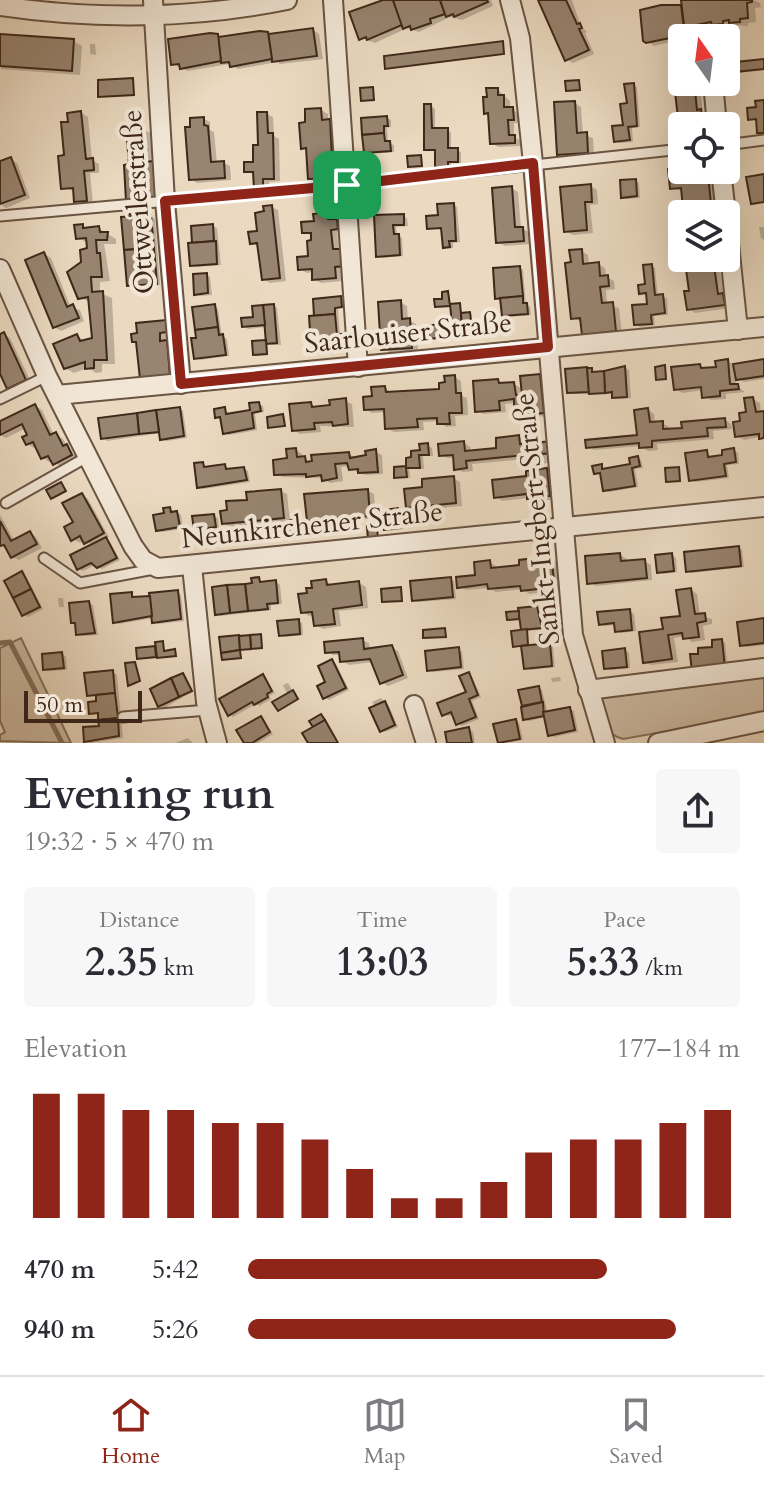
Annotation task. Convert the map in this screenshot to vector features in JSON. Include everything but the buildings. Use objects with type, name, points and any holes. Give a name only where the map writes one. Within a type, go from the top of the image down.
[{"type":"street","points":[[0,6],[81,13],[153,8],[252,7],[287,0]]},
{"type":"street","points":[[333,0],[358,367]]},
{"type":"street","name":"Sankt-Ingbert-Straße","points":[[510,0],[520,38],[533,163],[573,635],[605,743]]},
{"type":"street","name":"Ottweilerstraße","points":[[153,8],[181,384]]},
{"type":"street","name":"Neunkirchener Straße","points":[[0,269],[5,296],[133,546],[143,560],[158,568],[764,507]]},
{"type":"street","points":[[732,272],[738,330]]},
{"type":"street","name":"Saarlouiser Straße","points":[[57,395],[764,327]]},
{"type":"street","points":[[192,566],[208,710],[217,743]]},
{"type":"street","points":[[588,690],[764,668]]},
{"type":"street","points":[[414,705],[426,743]]},
{"type":"street","points":[[658,743],[764,721]]},
{"type":"lane","points":[[740,143],[764,140]]},
{"type":"lane","points":[[0,216],[347,185],[668,150]]},
{"type":"lane","points":[[0,399],[47,376]]},
{"type":"lane","points":[[6,503],[87,457]]},
{"type":"lane","points":[[44,558],[80,583],[158,568]]},
{"type":"lane","points":[[123,717],[208,710]]},
{"type":"shaded area","points":[[21,638],[71,743],[0,741],[0,735],[5,732],[0,721],[0,648]]},
{"type":"shaded area","points":[[764,674],[764,714],[623,739],[608,729],[599,700],[601,696]]},
{"type":"waterway","points":[[0,643],[10,642],[62,743]]},
{"type":"route","points":[[533,163],[548,347],[181,384],[165,201],[347,185],[533,163]]}]
